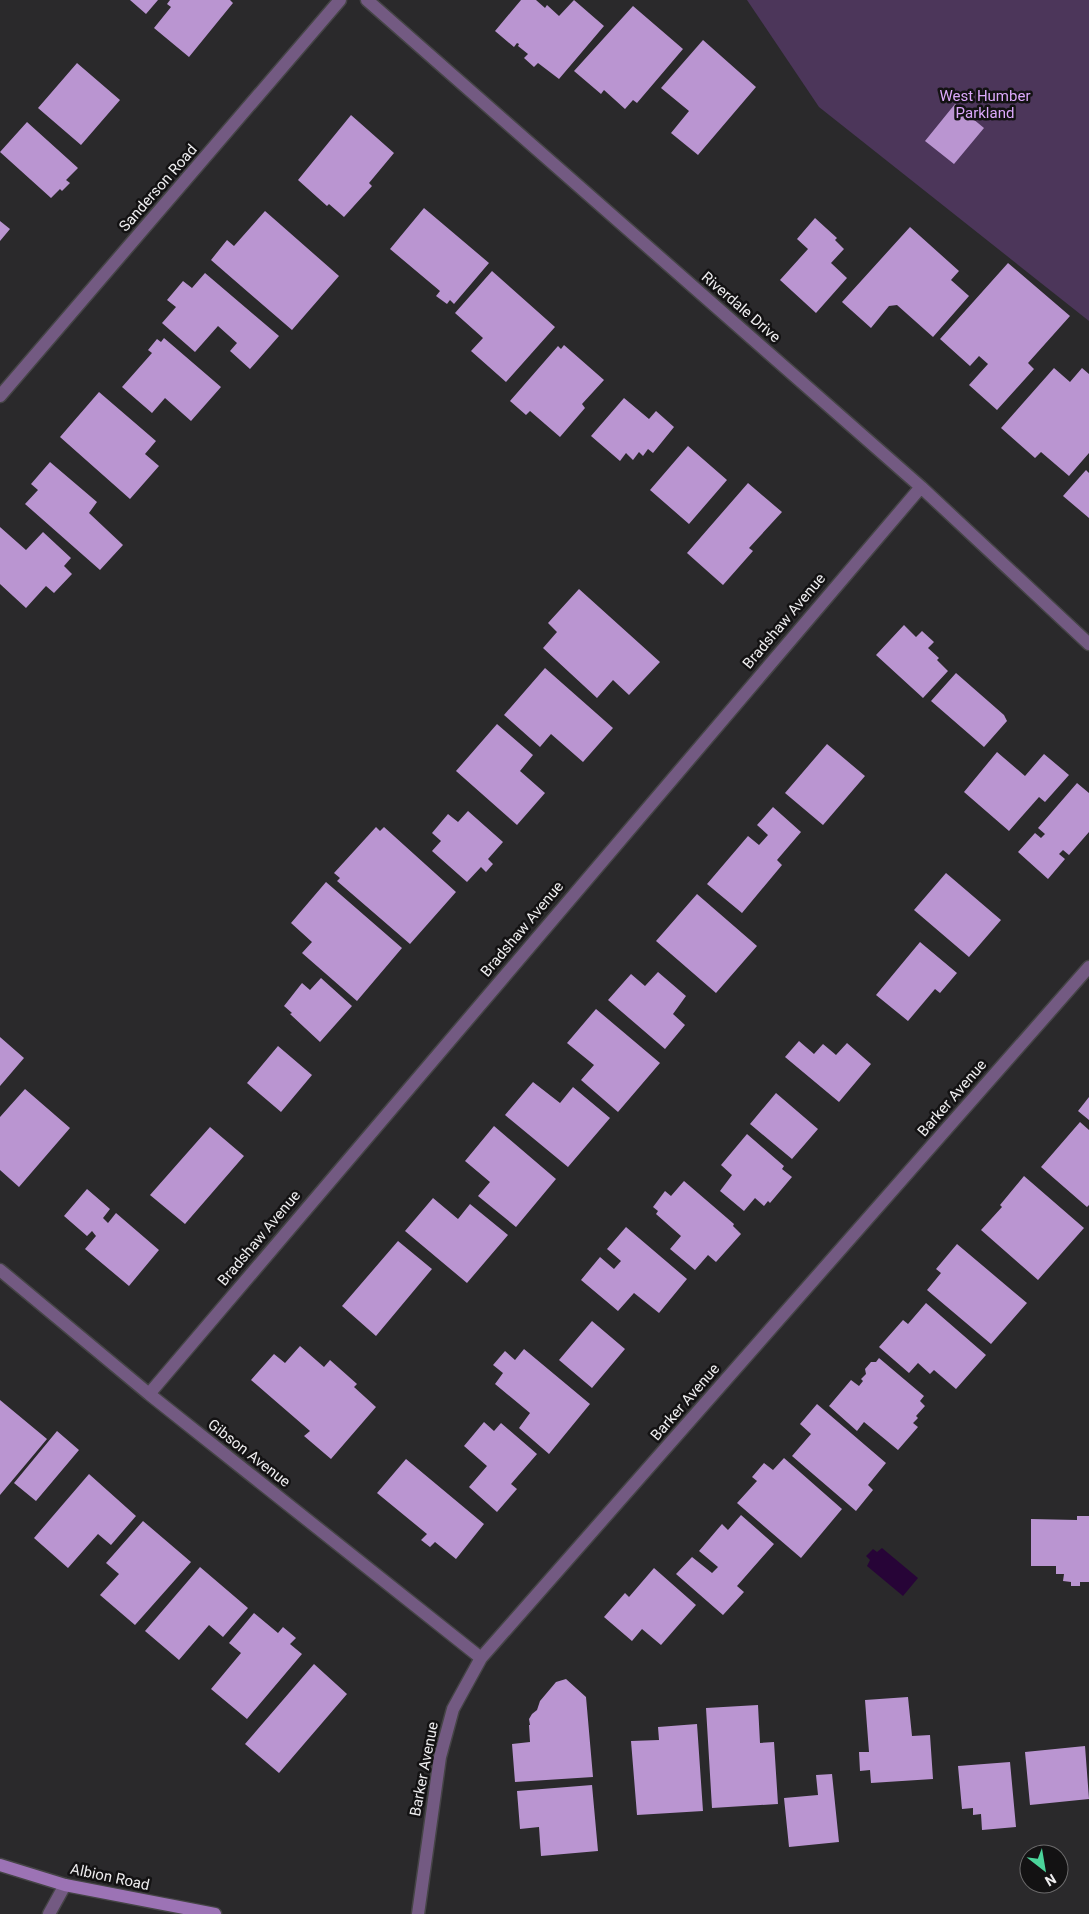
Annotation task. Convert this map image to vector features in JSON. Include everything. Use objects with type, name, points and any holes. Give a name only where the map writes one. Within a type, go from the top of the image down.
[{"type":"main road","name":"Albion Road","points":[[0,1865],[66,1885],[215,1914]]},
{"type":"street","name":"Sanderson Road","points":[[0,396],[340,0]]},
{"type":"street","name":"Riverdale Drive","points":[[367,0],[921,486],[1089,644]]},
{"type":"street","name":"Bradshaw Avenue","points":[[149,1394],[921,486]]},
{"type":"street","name":"Barker Avenue","points":[[418,1914],[440,1757],[453,1709],[481,1658],[1089,967]]},
{"type":"street","name":"Gibson Avenue","points":[[0,1270],[149,1394],[481,1658]]},
{"type":"street","points":[[49,1914],[66,1885]]},
{"type":"green space","name":"West Humber Parkland","points":[[747,0],[1089,0],[1089,321],[819,107]]},
{"type":"shaded area","points":[[882,1548],[918,1578],[903,1596],[867,1566],[870,1560],[866,1556],[873,1549],[877,1552]]},
{"type":"building","points":[[130,0],[158,0],[146,14]]},
{"type":"building","points":[[170,0],[230,0],[233,3],[189,57],[154,28],[171,7],[167,4]]},
{"type":"building","points":[[521,0],[536,0],[545,8],[547,5],[559,16],[574,0],[604,26],[559,79],[538,63],[534,67],[524,58],[528,54],[518,46],[519,44],[517,43],[514,47],[495,31]]},
{"type":"building","points":[[633,6],[683,49],[637,103],[633,100],[625,109],[604,90],[601,94],[574,71]]},
{"type":"building","points":[[703,40],[756,87],[698,155],[671,133],[689,111],[661,88]]},
{"type":"building","points":[[77,63],[120,100],[81,145],[38,108]]},
{"type":"building","points":[[955,104],[984,128],[954,164],[925,141]]},
{"type":"building","points":[[351,115],[394,153],[369,183],[372,186],[344,217],[329,204],[327,206],[298,180]]},
{"type":"building","points":[[27,122],[78,168],[66,180],[70,183],[51,198],[0,152]]},
{"type":"building","points":[[424,208],[489,263],[454,304],[450,300],[447,304],[436,296],[440,291],[390,249]]},
{"type":"building","points":[[265,211],[339,276],[292,330],[211,260],[227,240],[234,246]]},
{"type":"building","points":[[815,218],[837,238],[835,240],[844,249],[831,263],[847,278],[816,313],[780,280],[808,249],[797,239]]},
{"type":"building","points":[[0,221],[10,229],[0,241]]},
{"type":"building","points":[[910,227],[959,271],[951,280],[969,296],[933,337],[897,305],[889,306],[871,328],[842,302]]},
{"type":"building","points":[[1008,263],[1070,316],[1028,363],[1034,369],[997,410],[969,385],[988,364],[979,356],[970,366],[940,339]]},
{"type":"building","points":[[492,271],[555,327],[506,382],[471,351],[483,338],[455,313]]},
{"type":"building","points":[[205,273],[279,336],[250,369],[230,351],[237,343],[218,326],[195,352],[162,323],[176,307],[167,300],[183,281],[192,288]]},
{"type":"building","points":[[164,338],[221,387],[191,421],[165,398],[152,413],[122,387],[152,353],[148,350],[157,339],[161,342]]},
{"type":"building","points":[[564,345],[604,380],[582,404],[585,408],[560,437],[530,411],[526,415],[510,401],[558,346],[561,349]]},
{"type":"building","points":[[1054,368],[1070,382],[1082,368],[1089,374],[1089,453],[1069,476],[1041,452],[1035,458],[1001,428]]},
{"type":"building","points":[[99,392],[156,441],[145,454],[159,466],[130,499],[60,437]]},
{"type":"building","points":[[624,398],[649,419],[656,411],[674,427],[653,453],[648,449],[643,456],[639,452],[633,460],[626,453],[620,461],[591,436]]},
{"type":"building","points":[[688,446],[727,480],[689,524],[650,490]]},
{"type":"building","points":[[50,462],[97,502],[89,513],[123,545],[100,570],[25,504],[38,490],[31,484]]},
{"type":"building","points":[[1086,470],[1089,473],[1089,518],[1063,496]]},
{"type":"building","points":[[748,483],[782,512],[749,548],[753,551],[723,585],[687,553]]},
{"type":"building","points":[[0,527],[26,550],[43,532],[71,558],[64,566],[72,574],[54,593],[46,586],[26,608],[0,584]]},
{"type":"building","points":[[579,589],[660,662],[629,695],[613,680],[597,698],[543,648],[557,632],[548,623]]},
{"type":"building","points":[[904,625],[916,637],[922,631],[934,642],[928,648],[939,658],[937,660],[948,671],[923,698],[876,655]]},
{"type":"building","points":[[545,668],[613,728],[583,762],[551,734],[540,747],[504,715]]},
{"type":"building","points":[[956,673],[1004,715],[1007,721],[984,747],[931,701]]},
{"type":"building","points":[[497,724],[533,755],[520,771],[545,793],[517,825],[456,771]]},
{"type":"building","points":[[827,744],[865,776],[823,825],[785,793]]},
{"type":"building","points":[[997,752],[1025,776],[1044,754],[1069,775],[1045,802],[1039,797],[1009,831],[964,792]]},
{"type":"building","points":[[1077,783],[1089,793],[1089,832],[1069,855],[1063,850],[1059,854],[1065,859],[1048,879],[1018,852],[1035,833],[1041,838],[1045,834],[1038,828]]},
{"type":"building","points":[[773,807],[801,832],[777,860],[782,865],[742,913],[707,884],[748,836],[759,845],[768,835],[757,825]]},
{"type":"building","points":[[468,811],[503,842],[488,859],[493,864],[486,872],[481,867],[467,882],[432,851],[441,841],[432,833],[448,814],[458,822]]},
{"type":"building","points":[[376,827],[380,831],[384,827],[456,892],[410,944],[337,881],[340,878],[334,873]]},
{"type":"building","points":[[946,873],[1001,920],[969,957],[914,910]]},
{"type":"building","points":[[326,882],[402,948],[357,1001],[302,953],[312,942],[291,923]]},
{"type":"building","points":[[697,894],[757,946],[716,993],[656,941]]},
{"type":"building","points":[[920,942],[957,973],[940,993],[935,989],[908,1021],[876,995]]},
{"type":"building","points":[[658,972],[686,996],[673,1014],[685,1025],[665,1049],[608,1000],[631,974],[645,986]]},
{"type":"building","points":[[321,978],[352,1006],[320,1042],[284,1006],[302,983],[310,990]]},
{"type":"building","points":[[596,1009],[660,1063],[618,1112],[581,1080],[594,1065],[567,1043]]},
{"type":"building","points":[[0,1037],[24,1058],[0,1086]]},
{"type":"building","points":[[799,1041],[814,1054],[823,1044],[836,1055],[847,1043],[871,1064],[839,1102],[785,1057]]},
{"type":"building","points":[[278,1046],[312,1075],[281,1112],[247,1083]]},
{"type":"building","points":[[533,1082],[560,1103],[573,1087],[610,1118],[568,1167],[505,1115]]},
{"type":"building","points":[[25,1089],[70,1128],[19,1187],[0,1170],[0,1117]]},
{"type":"building","points":[[776,1093],[818,1129],[792,1159],[750,1124]]},
{"type":"building","points":[[1089,1097],[1089,1120],[1078,1111]]},
{"type":"building","points":[[1080,1122],[1089,1130],[1089,1205],[1087,1207],[1041,1167]]},
{"type":"building","points":[[494,1126],[556,1179],[516,1227],[478,1196],[490,1182],[465,1161]]},
{"type":"building","points":[[210,1127],[244,1156],[185,1224],[150,1195]]},
{"type":"building","points":[[747,1134],[784,1166],[782,1169],[792,1177],[770,1203],[768,1201],[764,1206],[755,1198],[744,1211],[720,1191],[732,1175],[721,1165]]},
{"type":"building","points":[[1024,1176],[1084,1228],[1038,1280],[981,1230],[1002,1207],[1000,1205]]},
{"type":"building","points":[[684,1181],[734,1224],[733,1226],[741,1234],[716,1262],[708,1255],[695,1270],[670,1249],[681,1236],[656,1214],[658,1211],[653,1207],[665,1191],[671,1196]]},
{"type":"building","points":[[87,1189],[110,1209],[103,1218],[108,1223],[116,1213],[159,1250],[129,1286],[85,1249],[96,1236],[92,1231],[87,1236],[64,1216]]},
{"type":"building","points":[[433,1198],[458,1219],[470,1204],[508,1235],[467,1283],[405,1231]]},
{"type":"building","points":[[626,1227],[687,1279],[659,1313],[634,1293],[618,1311],[581,1280],[600,1257],[614,1269],[621,1261],[607,1249]]},
{"type":"building","points":[[398,1241],[432,1269],[376,1336],[342,1306]]},
{"type":"building","points":[[957,1244],[1027,1303],[991,1344],[927,1290],[941,1273],[936,1269]]},
{"type":"building","points":[[926,1303],[986,1355],[956,1389],[934,1370],[930,1374],[918,1363],[909,1373],[879,1347],[903,1320],[908,1324]]},
{"type":"building","points":[[592,1321],[625,1349],[592,1388],[559,1360]]},
{"type":"building","points":[[300,1346],[324,1367],[330,1360],[357,1384],[354,1387],[376,1407],[331,1459],[304,1436],[310,1431],[251,1380],[274,1354],[285,1363]]},
{"type":"building","points":[[524,1349],[590,1404],[549,1454],[519,1428],[530,1413],[495,1384],[503,1373],[493,1365],[505,1351],[515,1360]]},
{"type":"building","points":[[879,1358],[924,1396],[920,1401],[925,1406],[916,1416],[918,1418],[913,1423],[918,1427],[898,1450],[864,1422],[857,1431],[829,1406],[851,1380],[859,1386],[863,1381],[861,1379],[866,1374],[865,1369],[871,1362],[876,1362]]},
{"type":"building","points":[[0,1400],[47,1439],[0,1495]]},
{"type":"building","points":[[817,1404],[886,1463],[868,1485],[873,1490],[856,1511],[792,1456],[811,1434],[800,1424]]},
{"type":"building","points":[[484,1422],[494,1431],[501,1423],[537,1454],[511,1484],[517,1489],[497,1512],[469,1487],[487,1466],[464,1446]]},
{"type":"building","points":[[57,1431],[79,1450],[36,1501],[14,1483]]},
{"type":"building","points":[[784,1458],[842,1509],[801,1558],[737,1503],[757,1481],[752,1477],[764,1463],[773,1470]]},
{"type":"building","points":[[406,1459],[484,1524],[456,1559],[435,1542],[430,1547],[421,1540],[427,1534],[377,1493]]},
{"type":"building","points":[[89,1474],[136,1516],[111,1545],[98,1534],[68,1568],[34,1538]]},
{"type":"building","points":[[741,1515],[774,1544],[737,1586],[744,1592],[723,1615],[676,1574],[692,1557],[712,1573],[718,1567],[699,1551],[722,1524],[728,1530]]},
{"type":"building","points":[[1077,1516],[1089,1516],[1089,1582],[1080,1582],[1080,1586],[1071,1586],[1071,1582],[1063,1581],[1064,1574],[1056,1574],[1056,1566],[1031,1566],[1031,1519],[1077,1520]]},
{"type":"building","points":[[143,1521],[191,1562],[135,1625],[100,1595],[119,1574],[106,1563]]},
{"type":"building","points":[[200,1567],[248,1608],[223,1637],[209,1625],[179,1660],[145,1631]]},
{"type":"building","points":[[654,1568],[696,1605],[661,1645],[642,1629],[632,1641],[604,1617],[625,1593],[629,1597]]},
{"type":"building","points":[[254,1613],[278,1633],[283,1627],[296,1638],[290,1644],[302,1654],[247,1719],[211,1689],[241,1653],[229,1643]]},
{"type":"building","points":[[314,1664],[347,1694],[279,1773],[245,1744]]},
{"type":"building","points":[[566,1679],[586,1697],[593,1777],[515,1782],[512,1744],[530,1742],[529,1719],[537,1710],[540,1701],[556,1682]]},
{"type":"building","points":[[908,1697],[912,1736],[930,1735],[933,1779],[871,1783],[870,1770],[860,1771],[859,1752],[869,1752],[865,1700]]},
{"type":"building","points":[[758,1705],[760,1743],[774,1742],[778,1804],[712,1808],[706,1708]]},
{"type":"building","points":[[697,1724],[703,1811],[637,1815],[631,1741],[659,1740],[658,1727]]},
{"type":"building","points":[[1085,1746],[1089,1799],[1030,1805],[1025,1752]]},
{"type":"building","points":[[1010,1762],[1016,1827],[982,1830],[981,1814],[973,1815],[973,1808],[962,1809],[958,1766]]},
{"type":"building","points":[[832,1774],[839,1842],[789,1847],[784,1798],[818,1795],[816,1775]]},
{"type":"building","points":[[592,1785],[598,1851],[541,1856],[539,1827],[520,1829],[517,1791]]}]
